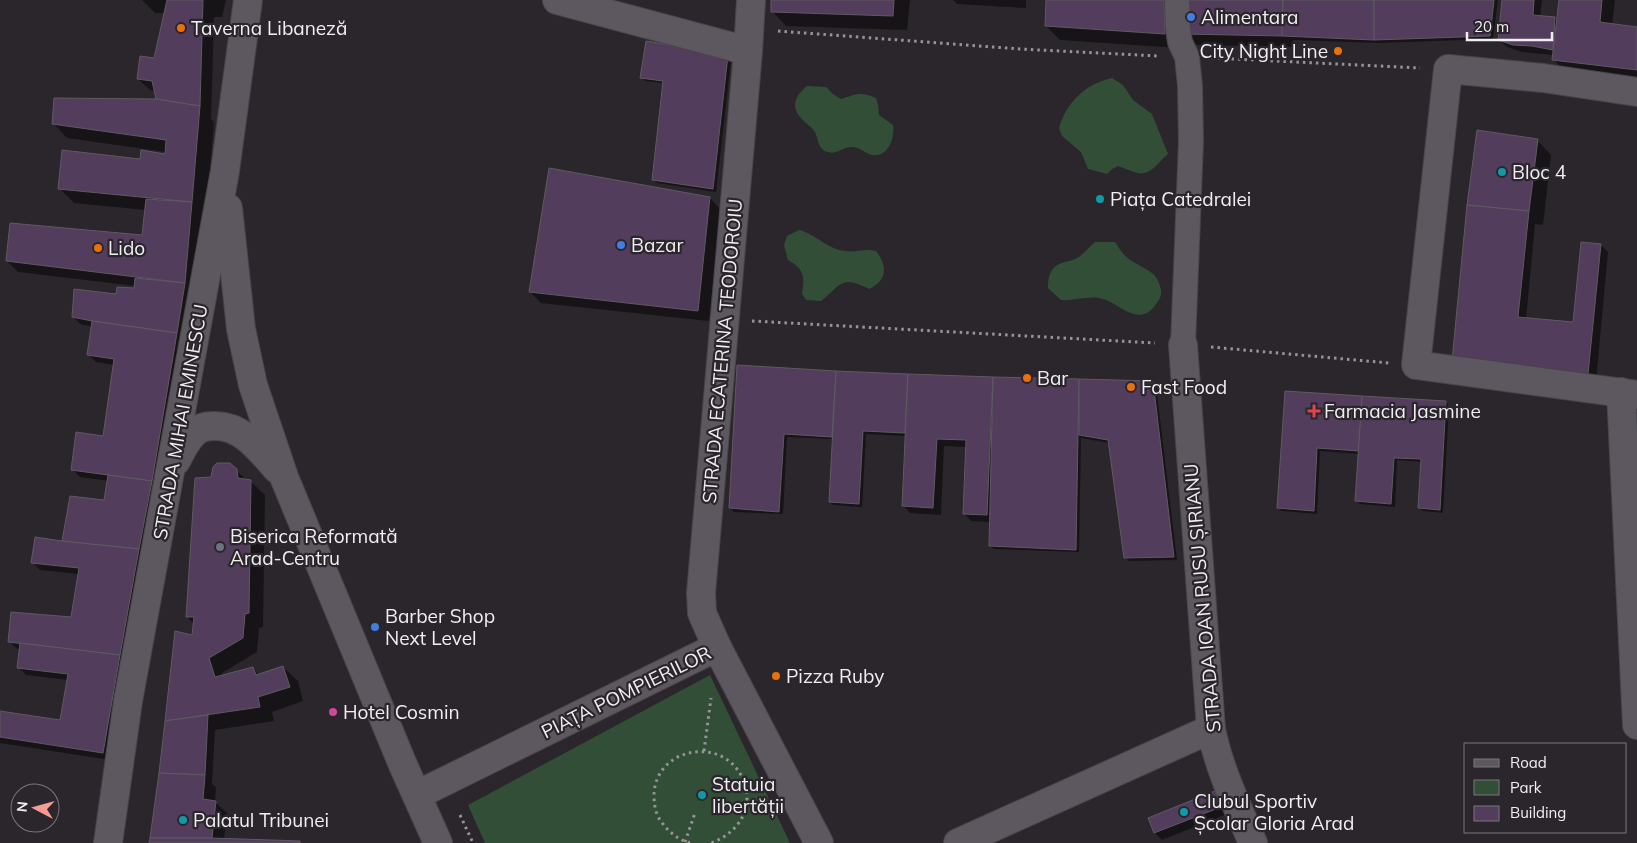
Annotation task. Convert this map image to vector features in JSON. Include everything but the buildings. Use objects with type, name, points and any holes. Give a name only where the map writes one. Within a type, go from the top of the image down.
[{"type":"street","name":"STRADA MIHAI EMINESCU","points":[[108,843],[128,701],[225,171],[248,0]]},
{"type":"street","points":[[558,0],[749,40]]},
{"type":"street","name":"STRADA ECATERINA TEODOROIU","points":[[718,647],[702,613],[702,593],[751,0]]},
{"type":"street","points":[[1176,0],[1179,36],[1187,57],[1190,86],[1191,141],[1183,345]]},
{"type":"street","points":[[1637,92],[1542,78],[1448,69],[1416,365],[1629,393],[1637,725]]},
{"type":"street","points":[[225,171],[241,329],[252,384],[284,478],[438,843]]},
{"type":"street","name":"STRADA IOAN RUSU ȘIRIANU","points":[[1183,345],[1211,729],[1214,745],[1224,774],[1253,843]]},
{"type":"street","points":[[171,471],[185,444],[194,433],[203,427],[219,426],[239,432],[254,443],[284,478]]},
{"type":"street","name":"PIAȚA POMPIERILOR","points":[[417,795],[718,647],[819,843]]},
{"type":"street","points":[[958,843],[1211,729]]},
{"type":"path","points":[[749,40],[1020,48],[1448,69]]},
{"type":"path","points":[[724,320],[1183,345],[1416,365]]},
{"type":"path","points":[[690,843],[668,832],[659,819],[654,804],[654,789],[660,774],[669,762],[683,754],[698,751],[714,752],[727,759],[738,770],[745,783],[747,798],[744,814],[737,827],[725,837],[711,843]]},
{"type":"path","points":[[685,842],[695,813]]},
{"type":"path","points":[[460,815],[473,843]]},
{"type":"green space","points":[[1112,78],[1123,85],[1133,100],[1152,114],[1168,154],[1153,169],[1145,173],[1134,172],[1118,166],[1107,174],[1088,169],[1081,152],[1062,136],[1059,128],[1067,110],[1079,95],[1086,89]]},
{"type":"green space","points":[[807,86],[826,87],[841,99],[858,94],[866,94],[876,98],[879,115],[893,125],[893,136],[886,150],[878,155],[872,155],[853,147],[832,153],[823,150],[815,132],[798,114],[795,105],[797,97]]},
{"type":"green space","points":[[799,230],[839,250],[876,251],[884,268],[884,273],[879,282],[869,289],[852,282],[842,283],[821,301],[806,300],[802,294],[802,274],[788,260],[784,245],[787,236]]},
{"type":"green space","points":[[1095,242],[1115,242],[1127,257],[1155,276],[1160,287],[1161,296],[1154,307],[1147,313],[1133,314],[1099,298],[1061,300],[1048,288],[1049,276],[1055,267],[1082,255]]},
{"type":"green space","points":[[710,675],[790,843],[485,843],[468,805]]},
{"type":"place","name":"Alimentara","points":[[1191,17]]},
{"type":"place","name":"Taverna Libaneză","points":[[181,28]]},
{"type":"place","name":"City Night Line","points":[[1338,51]]},
{"type":"place","name":"Bloc 4","points":[[1502,172]]},
{"type":"place","name":"Piața Catedralei","points":[[1100,199]]},
{"type":"place","name":"Bazar","points":[[621,245]]},
{"type":"place","name":"Lido","points":[[98,248]]},
{"type":"place","name":"Bar","points":[[1027,378]]},
{"type":"place","name":"Fast Food","points":[[1131,387]]},
{"type":"place","name":"Farmacia Jasmine","points":[[1314,411]]},
{"type":"place","name":"Biserica Reformată Arad-Centru","points":[[220,547]]},
{"type":"place","name":"Barber Shop Next Level","points":[[375,627]]},
{"type":"place","name":"Pizza Ruby","points":[[776,676]]},
{"type":"place","name":"Hotel Cosmin","points":[[333,712]]},
{"type":"place","name":"Statuia libertății","points":[[702,795]]},
{"type":"place","name":"Clubul Sportiv Școlar Gloria Arad","points":[[1184,812]]},
{"type":"place","name":"Palatul Tribunei","points":[[183,820]]}]
